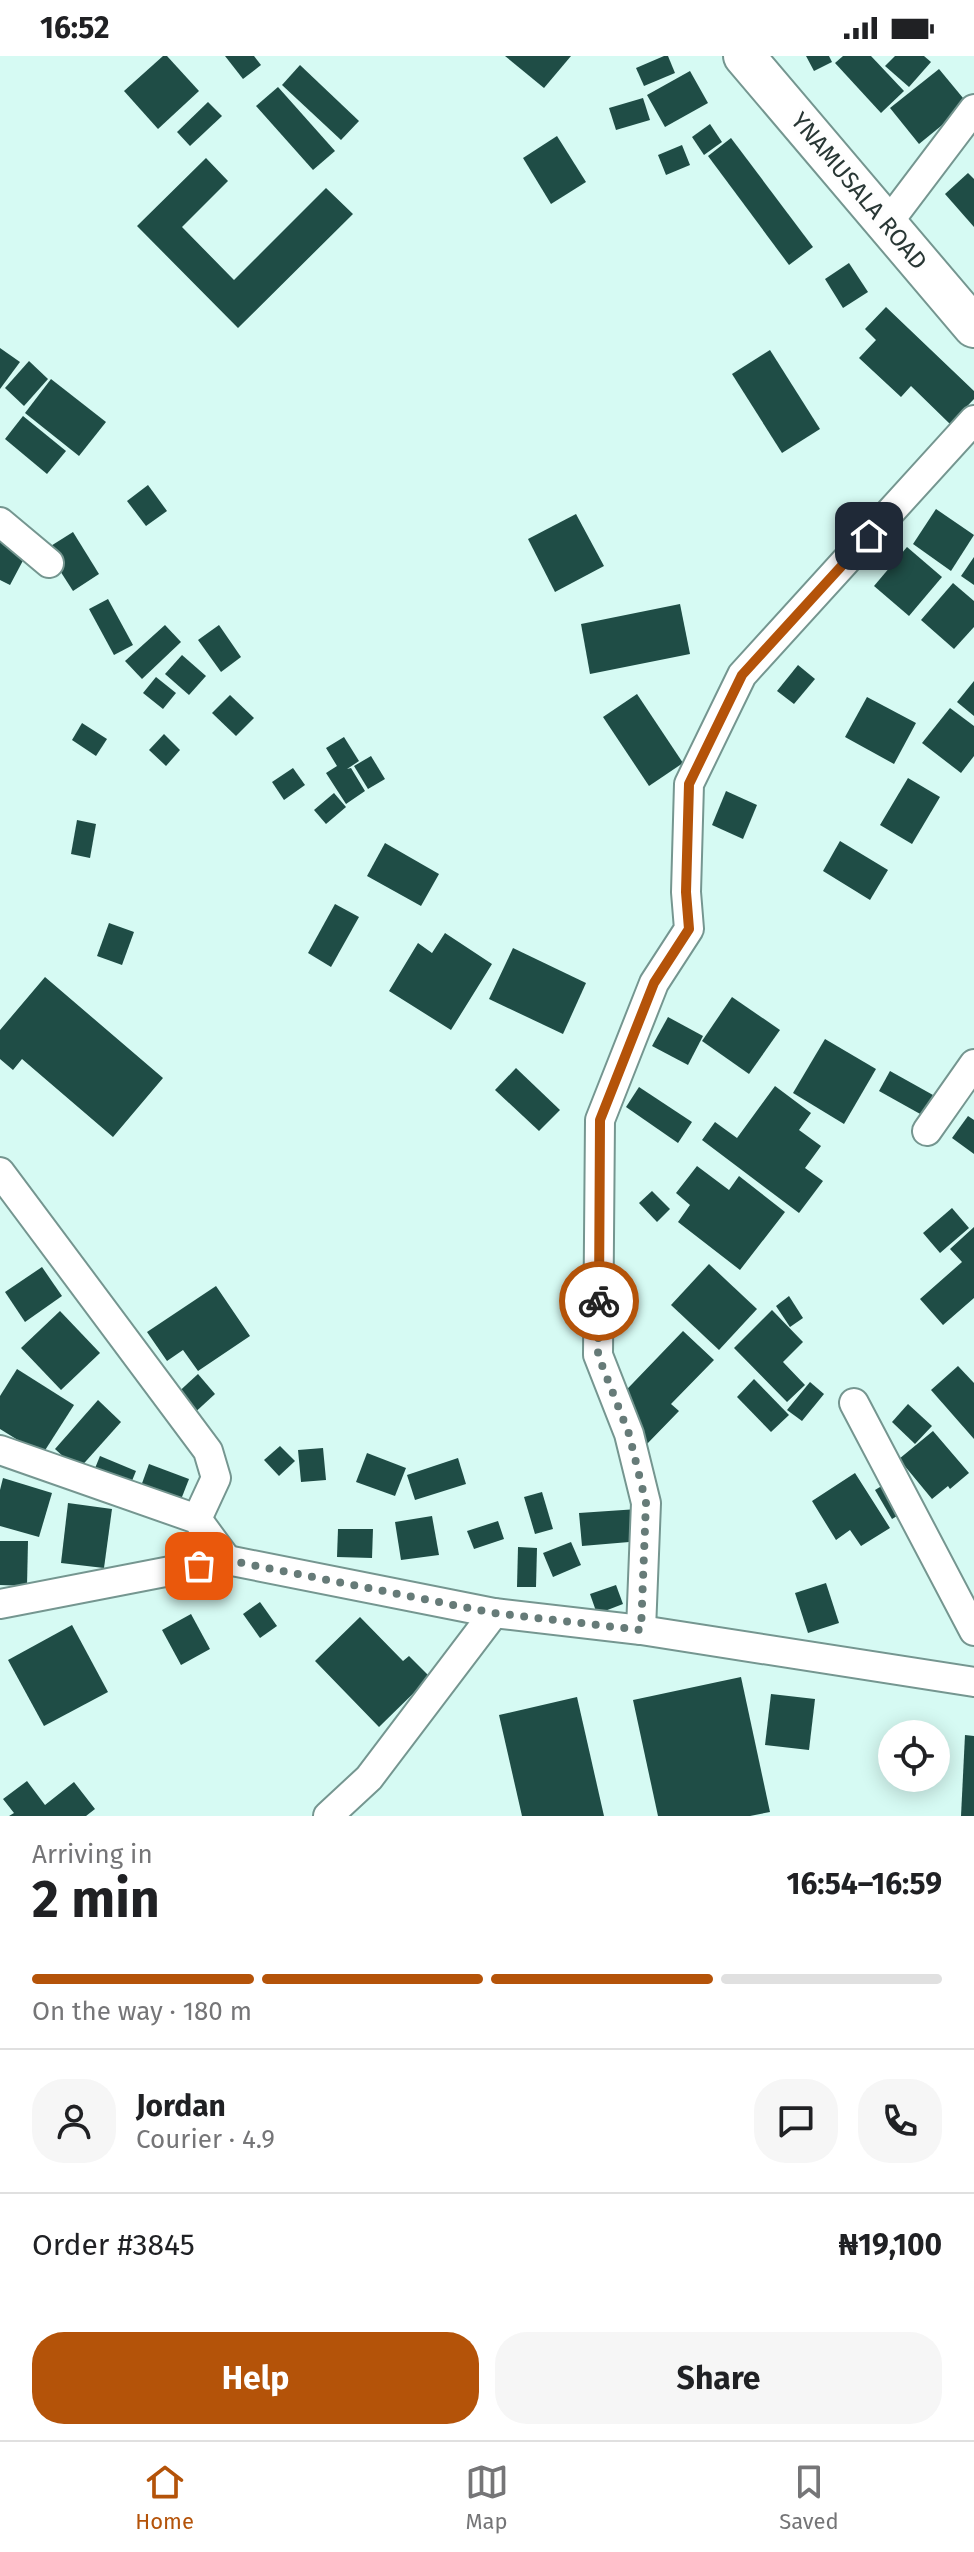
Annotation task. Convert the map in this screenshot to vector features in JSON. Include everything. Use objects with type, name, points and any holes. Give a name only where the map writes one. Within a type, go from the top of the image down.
[{"type":"main road","name":"YNAMUSALA ROAD","points":[[744,56],[974,327]]},
{"type":"street","points":[[887,224],[974,109]]},
{"type":"street","points":[[641,1630],[646,1503],[629,1434],[598,1355],[600,1120],[654,983],[689,929],[686,892],[689,784],[742,675],[974,420]]},
{"type":"street","points":[[0,522],[49,563]]},
{"type":"street","points":[[927,1131],[974,1064]]},
{"type":"street","points":[[0,1172],[208,1451],[216,1478],[197,1519]]},
{"type":"street","points":[[854,1403],[974,1631]]},
{"type":"street","points":[[0,1450],[197,1519],[227,1560]]},
{"type":"street","points":[[0,1604],[227,1560],[494,1613],[641,1630],[974,1682]]},
{"type":"street","points":[[328,1816],[369,1778],[494,1613]]},
{"type":"building","points":[[163,56],[167,56],[199,91],[158,129],[124,91]]},
{"type":"building","points":[[225,56],[254,56],[261,65],[243,79]]},
{"type":"building","points":[[505,56],[571,56],[544,88]]},
{"type":"building","points":[[668,56],[675,73],[644,86],[636,68]]},
{"type":"building","points":[[806,56],[829,56],[832,62],[814,71]]},
{"type":"building","points":[[843,56],[871,56],[904,91],[881,113],[835,63]]},
{"type":"building","points":[[895,56],[924,56],[931,62],[909,87],[885,66]]},
{"type":"building","points":[[300,65],[359,121],[341,140],[282,85]]},
{"type":"building","points":[[939,69],[968,104],[919,144],[890,108]]},
{"type":"building","points":[[690,71],[708,103],[665,127],[647,95]]},
{"type":"building","points":[[278,87],[335,151],[313,170],[256,106]]},
{"type":"building","points":[[643,98],[650,120],[616,130],[609,108]]},
{"type":"building","points":[[208,102],[222,116],[190,146],[177,132]]},
{"type":"building","points":[[710,124],[722,142],[704,155],[692,137]]},
{"type":"building","points":[[557,136],[586,182],[551,204],[523,158]]},
{"type":"building","points":[[731,138],[813,247],[789,265],[708,156]]},
{"type":"building","points":[[682,145],[690,165],[666,175],[658,155]]},
{"type":"building","points":[[206,158],[228,181],[182,227],[234,280],[326,188],[353,214],[238,328],[137,226]]},
{"type":"building","points":[[968,173],[974,179],[974,227],[945,194]]},
{"type":"building","points":[[849,263],[868,292],[843,308],[825,279]]},
{"type":"building","points":[[886,307],[974,391],[974,399],[950,424],[911,386],[901,397],[859,358],[876,340],[865,329]]},
{"type":"building","points":[[0,348],[20,362],[0,389]]},
{"type":"building","points":[[770,350],[820,429],[782,453],[732,374]]},
{"type":"building","points":[[29,361],[48,379],[24,406],[5,388]]},
{"type":"building","points":[[51,379],[106,422],[79,456],[25,413]]},
{"type":"building","points":[[23,416],[66,451],[47,474],[5,439]]},
{"type":"building","points":[[148,485],[167,511],[146,526],[127,501]]},
{"type":"building","points":[[936,509],[974,535],[951,571],[913,544]]},
{"type":"building","points":[[576,514],[604,566],[555,592],[528,539]]},
{"type":"building","points":[[73,532],[99,574],[73,591],[46,549]]},
{"type":"building","points":[[0,538],[27,553],[10,585],[0,580]]},
{"type":"building","points":[[907,547],[942,577],[909,616],[874,586]]},
{"type":"building","points":[[974,557],[974,585],[961,576]]},
{"type":"building","points":[[953,583],[974,601],[974,627],[954,649],[921,620]]},
{"type":"building","points":[[108,599],[133,645],[114,655],[89,609]]},
{"type":"building","points":[[680,604],[690,654],[590,674],[581,624]]},
{"type":"building","points":[[165,625],[181,642],[142,679],[125,661]]},
{"type":"building","points":[[219,625],[241,657],[221,672],[198,640]]},
{"type":"building","points":[[182,655],[206,676],[189,695],[165,674]]},
{"type":"building","points":[[798,665],[815,679],[794,704],[777,691]]},
{"type":"building","points":[[156,677],[176,693],[163,709],[143,693]]},
{"type":"building","points":[[974,681],[974,716],[957,702]]},
{"type":"building","points":[[637,694],[683,763],[649,786],[603,717]]},
{"type":"building","points":[[230,695],[254,718],[236,736],[212,713]]},
{"type":"building","points":[[867,697],[916,723],[894,764],[845,737]]},
{"type":"building","points":[[950,708],[974,726],[974,756],[961,773],[922,743]]},
{"type":"building","points":[[82,723],[107,739],[96,756],[72,740]]},
{"type":"building","points":[[164,734],[180,750],[166,766],[149,750]]},
{"type":"building","points":[[344,737],[359,761],[347,769],[351,768],[365,791],[346,804],[326,773],[337,766],[326,748]]},
{"type":"building","points":[[371,756],[385,779],[368,789],[354,766]]},
{"type":"building","points":[[293,768],[305,785],[284,800],[272,782]]},
{"type":"building","points":[[908,778],[940,797],[912,844],[880,825]]},
{"type":"building","points":[[726,791],[757,805],[743,839],[712,825]]},
{"type":"building","points":[[334,793],[346,807],[326,824],[314,810]]},
{"type":"building","points":[[77,820],[96,824],[90,858],[71,854]]},
{"type":"building","points":[[840,841],[888,870],[870,900],[823,871]]},
{"type":"building","points":[[385,843],[439,874],[421,906],[367,876]]},
{"type":"building","points":[[335,904],[359,917],[331,967],[308,953]]},
{"type":"building","points":[[109,923],[134,932],[122,965],[97,956]]},
{"type":"building","points":[[445,933],[492,964],[451,1030],[389,991],[418,943],[432,953]]},
{"type":"building","points":[[513,948],[586,983],[563,1034],[489,999]]},
{"type":"building","points":[[45,977],[163,1078],[113,1137],[22,1059],[13,1070],[0,1059],[0,1030]]},
{"type":"building","points":[[732,997],[780,1030],[749,1074],[702,1041]]},
{"type":"building","points":[[668,1017],[703,1036],[688,1065],[652,1046]]},
{"type":"building","points":[[825,1039],[876,1069],[844,1124],[793,1093]]},
{"type":"building","points":[[516,1068],[560,1110],[539,1131],[495,1090]]},
{"type":"building","points":[[890,1071],[933,1095],[922,1115],[879,1091]]},
{"type":"building","points":[[775,1086],[811,1113],[799,1130],[821,1146],[805,1168],[823,1181],[799,1213],[702,1140],[715,1122],[737,1138]]},
{"type":"building","points":[[639,1087],[692,1122],[678,1143],[626,1107]]},
{"type":"building","points":[[968,1116],[974,1120],[974,1154],[952,1138]]},
{"type":"building","points":[[697,1166],[729,1190],[739,1176],[785,1212],[740,1270],[678,1222],[690,1205],[676,1193]]},
{"type":"building","points":[[652,1191],[670,1209],[657,1222],[639,1203]]},
{"type":"building","points":[[952,1208],[969,1228],[940,1253],[923,1233]]},
{"type":"building","points":[[974,1227],[974,1298],[943,1325],[920,1299],[962,1262],[950,1249]]},
{"type":"building","points":[[709,1264],[757,1309],[719,1350],[671,1305]]},
{"type":"building","points":[[42,1267],[62,1296],[25,1322],[5,1292]]},
{"type":"building","points":[[216,1286],[250,1336],[198,1371],[183,1350],[167,1361],[147,1332]]},
{"type":"building","points":[[789,1296],[803,1318],[790,1327],[776,1306]]},
{"type":"building","points":[[772,1310],[803,1342],[783,1362],[805,1385],[787,1402],[734,1348]]},
{"type":"building","points":[[60,1311],[100,1353],[61,1390],[21,1348]]},
{"type":"building","points":[[683,1331],[714,1360],[671,1404],[679,1411],[646,1445],[608,1409]]},
{"type":"building","points":[[958,1366],[974,1383],[974,1439],[931,1390]]},
{"type":"building","points":[[17,1369],[74,1405],[42,1455],[0,1429],[0,1396]]},
{"type":"building","points":[[198,1374],[215,1394],[190,1417],[173,1397]]},
{"type":"building","points":[[754,1379],[789,1415],[771,1432],[737,1397]]},
{"type":"building","points":[[810,1382],[824,1394],[802,1421],[787,1410]]},
{"type":"building","points":[[98,1400],[121,1422],[78,1470],[55,1449]]},
{"type":"building","points":[[908,1404],[932,1426],[915,1444],[892,1422]]},
{"type":"building","points":[[933,1431],[969,1473],[932,1499],[899,1459]]},
{"type":"building","points":[[280,1446],[295,1461],[279,1476],[264,1460]]},
{"type":"building","points":[[323,1448],[326,1480],[301,1482],[298,1450]]},
{"type":"building","points":[[367,1453],[406,1468],[395,1496],[356,1482]]},
{"type":"building","points":[[100,1456],[136,1471],[125,1498],[89,1483]]},
{"type":"building","points":[[458,1458],[466,1484],[415,1500],[407,1475]]},
{"type":"building","points":[[149,1464],[189,1479],[175,1515],[136,1500]]},
{"type":"building","points":[[855,1473],[890,1528],[861,1546],[850,1530],[836,1540],[812,1501]]},
{"type":"building","points":[[3,1478],[52,1493],[39,1537],[0,1526]]},
{"type":"building","points":[[895,1478],[912,1507],[892,1519],[875,1490]]},
{"type":"building","points":[[542,1492],[553,1529],[535,1534],[524,1497]]},
{"type":"building","points":[[68,1503],[112,1509],[104,1568],[61,1563]]},
{"type":"building","points":[[638,1509],[641,1541],[582,1546],[579,1513]]},
{"type":"building","points":[[432,1516],[439,1555],[401,1560],[395,1522]]},
{"type":"building","points":[[498,1521],[504,1539],[474,1549],[467,1531]]},
{"type":"building","points":[[338,1529],[373,1529],[372,1558],[337,1557]]},
{"type":"building","points":[[0,1541],[28,1541],[27,1586],[0,1585]]},
{"type":"building","points":[[571,1542],[581,1565],[553,1577],[543,1553]]},
{"type":"building","points":[[518,1547],[537,1548],[536,1587],[517,1587]]},
{"type":"building","points":[[826,1583],[839,1623],[808,1633],[795,1593]]},
{"type":"building","points":[[616,1585],[623,1604],[597,1614],[590,1594]]},
{"type":"building","points":[[260,1602],[277,1626],[260,1638],[243,1614]]},
{"type":"building","points":[[191,1614],[210,1649],[181,1665],[162,1630]]},
{"type":"building","points":[[360,1617],[403,1661],[409,1656],[430,1677],[379,1727],[315,1661]]},
{"type":"building","points":[[72,1625],[108,1692],[44,1726],[8,1660]]},
{"type":"building","points":[[741,1677],[770,1812],[750,1816],[658,1816],[633,1700]]},
{"type":"building","points":[[771,1694],[815,1699],[809,1750],[765,1745]]},
{"type":"building","points":[[577,1697],[604,1816],[522,1816],[499,1715]]},
{"type":"building","points":[[965,1735],[974,1736],[974,1816],[961,1816]]},
{"type":"building","points":[[27,1781],[45,1805],[74,1782],[95,1809],[86,1816],[9,1816],[14,1813],[3,1799]]},
{"type":"way so far","points":[[199,1566],[227,1560],[494,1613],[641,1630],[646,1503],[629,1434],[598,1355],[599,1301]]},
{"type":"route","points":[[599,1301],[600,1120],[654,983],[689,929],[686,892],[689,784],[742,675],[869,536]]}]
